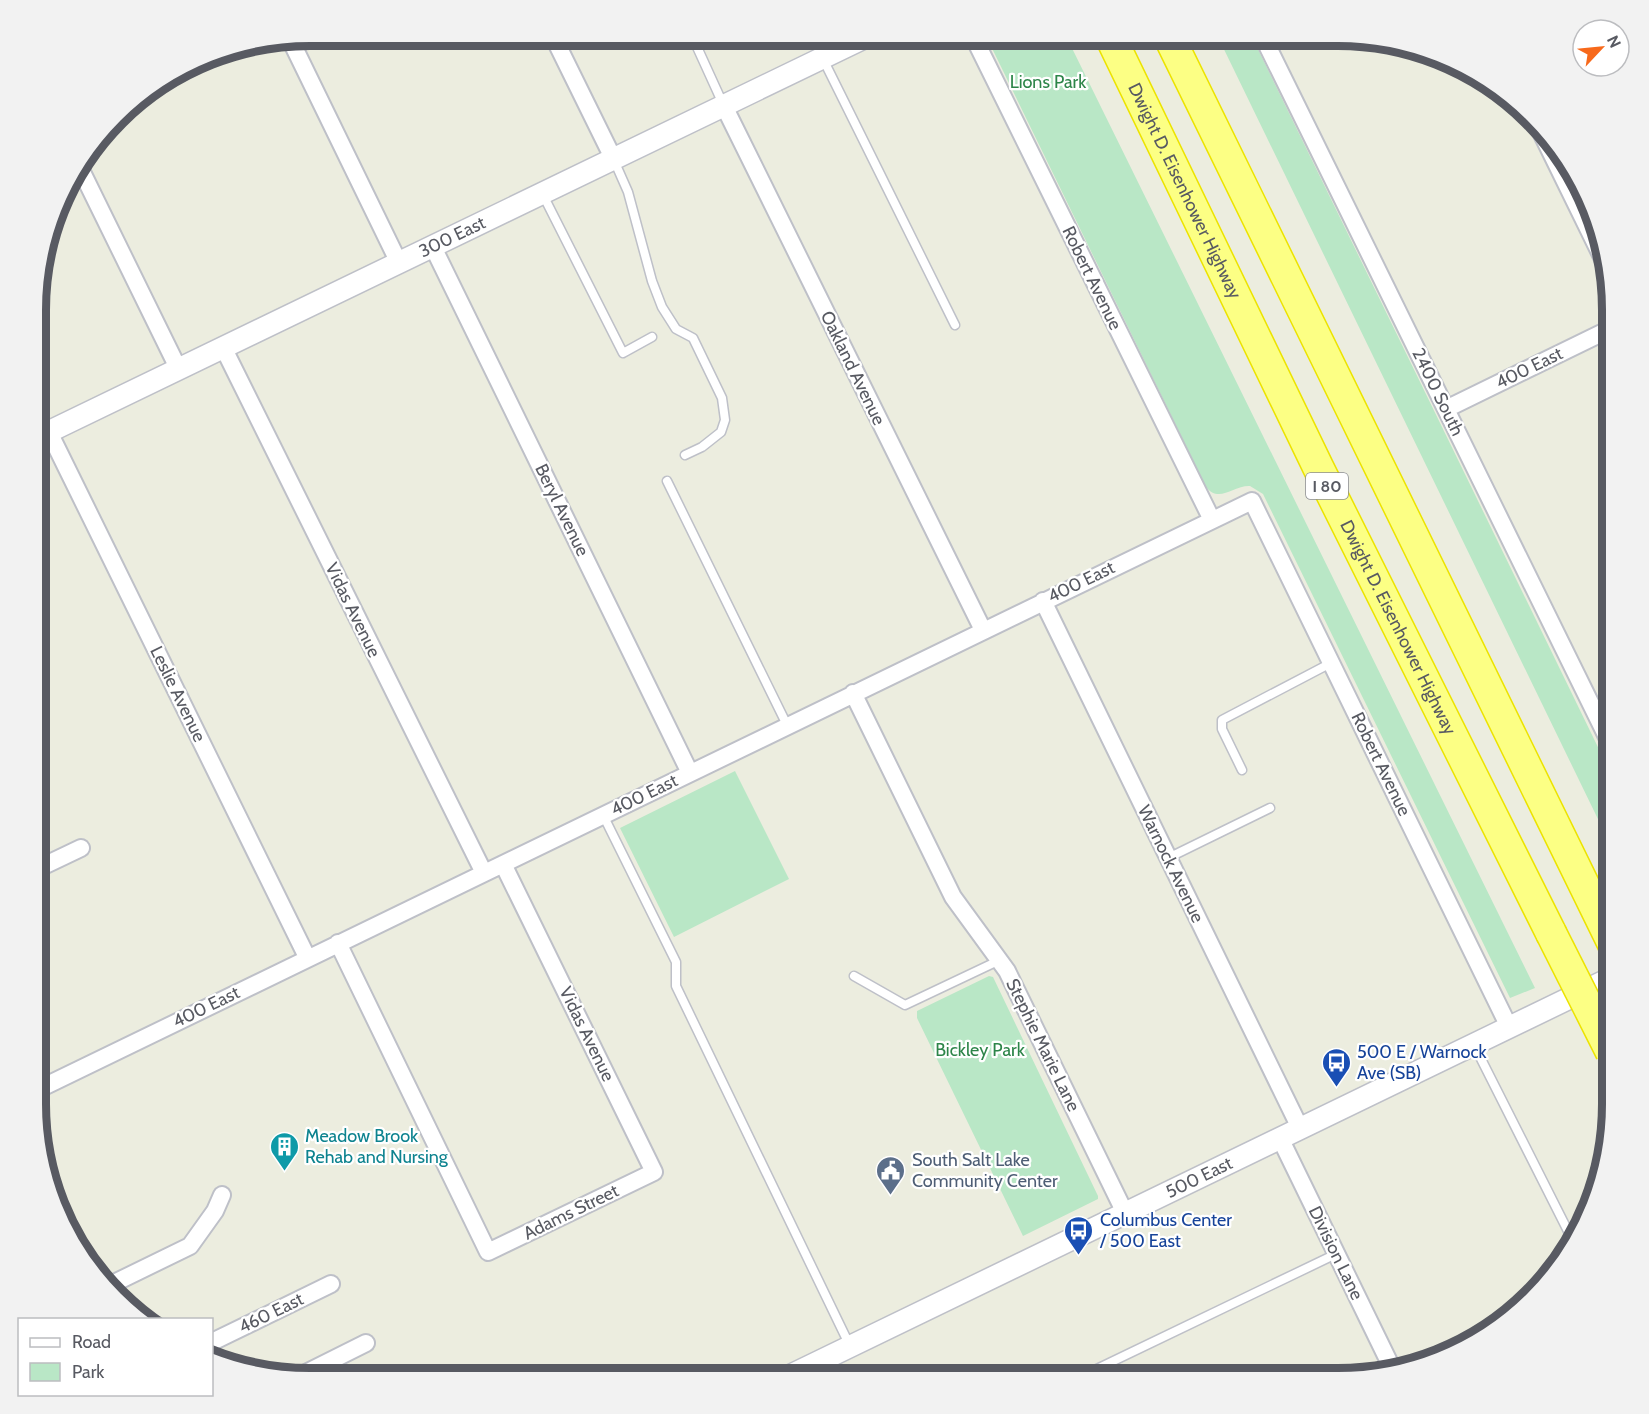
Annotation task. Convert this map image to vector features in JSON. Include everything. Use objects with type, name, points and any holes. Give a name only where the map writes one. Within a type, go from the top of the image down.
[{"type":"highway","name":"Dwight D. Eisenhower Highway","points":[[1115,46],[1318,467],[1602,1034]]},
{"type":"highway","points":[[1174,46],[1602,921]]},
{"type":"street","points":[[559,46],[613,158]]},
{"type":"street","name":"300 East","points":[[46,433],[433,247],[541,192],[848,46]]},
{"type":"street","name":"Robert Avenue","points":[[978,46],[1212,520]]},
{"type":"street","name":"2400 South","points":[[1267,46],[1602,727]]},
{"type":"street","points":[[294,47],[399,263]]},
{"type":"street","name":"Oakland Avenue","points":[[724,106],[983,630]]},
{"type":"street","points":[[1553,158],[1590,232]]},
{"type":"street","points":[[84,176],[178,368]]},
{"type":"street","name":"Beryl Avenue","points":[[433,247],[690,773]]},
{"type":"street","name":"400 East","points":[[1446,409],[1602,333]]},
{"type":"street","name":"Vidas Avenue","points":[[223,347],[484,873]]},
{"type":"street","name":"Leslie Avenue","points":[[46,438],[307,957]]},
{"type":"street","name":"Robert Avenue","points":[[1252,501],[1509,1027]]},
{"type":"street","name":"400 East","points":[[46,1086],[307,957],[1252,501]]},
{"type":"street","name":"Warnock Avenue","points":[[1043,601],[1300,1128]]},
{"type":"street","name":"Stephie Marie Lane","points":[[853,693],[953,897],[965,917],[1001,960],[1125,1213]]},
{"type":"street","points":[[46,865],[81,848]]},
{"type":"street","name":"Vidas Avenue","points":[[503,864],[654,1172]]},
{"type":"street","name":"Adams Street","points":[[338,943],[488,1252],[654,1172]]},
{"type":"street","name":"500 East","points":[[818,1368],[850,1346],[1602,982]]},
{"type":"street","name":"Division Lane","points":[[1280,1138],[1389,1362]]},
{"type":"street","points":[[116,1282],[190,1246],[215,1211],[222,1194]]},
{"type":"street","name":"460 East","points":[[213,1342],[331,1284]]},
{"type":"street","points":[[316,1368],[366,1343]]},
{"type":"lane","points":[[697,46],[724,106]]},
{"type":"lane","points":[[823,58],[955,325]]},
{"type":"lane","points":[[613,158],[628,192],[652,280],[662,307],[676,329],[693,338],[722,398],[724,420],[721,432],[702,447],[685,455]]},
{"type":"lane","points":[[541,192],[623,353],[652,337]]},
{"type":"lane","points":[[668,481],[787,725]]},
{"type":"lane","points":[[1242,770],[1222,729],[1222,720],[1331,663]]},
{"type":"lane","points":[[1168,858],[1270,808]]},
{"type":"lane","points":[[603,815],[676,962],[676,986],[850,1346]]},
{"type":"lane","points":[[854,976],[905,1005],[1001,960]]},
{"type":"lane","points":[[1473,1044],[1569,1232]]},
{"type":"lane","points":[[1099,1368],[1336,1254]]},
{"type":"green space","name":"Lions Park","points":[[991,46],[1071,46],[1535,988],[1510,998],[1263,494],[1250,486],[1221,494],[1211,492],[1206,487]]},
{"type":"green space","points":[[1222,46],[1256,46],[1602,755],[1602,827]]},
{"type":"green space","points":[[735,771],[789,879],[674,937],[620,828]]},
{"type":"green space","name":"Bickley Park","points":[[989,976],[993,977],[1098,1196],[1098,1199],[1023,1236],[917,1018],[917,1011]]},
{"type":"place","name":"500 E / Warnock Ave (SB)","points":[[1336,1088]]},
{"type":"place","name":"Meadow Brook Rehab and Nursing","points":[[284,1172]]},
{"type":"place","name":"South Salt Lake Community Center","points":[[891,1196]]},
{"type":"place","name":"Columbus Center / 500 East","points":[[1079,1256]]}]
